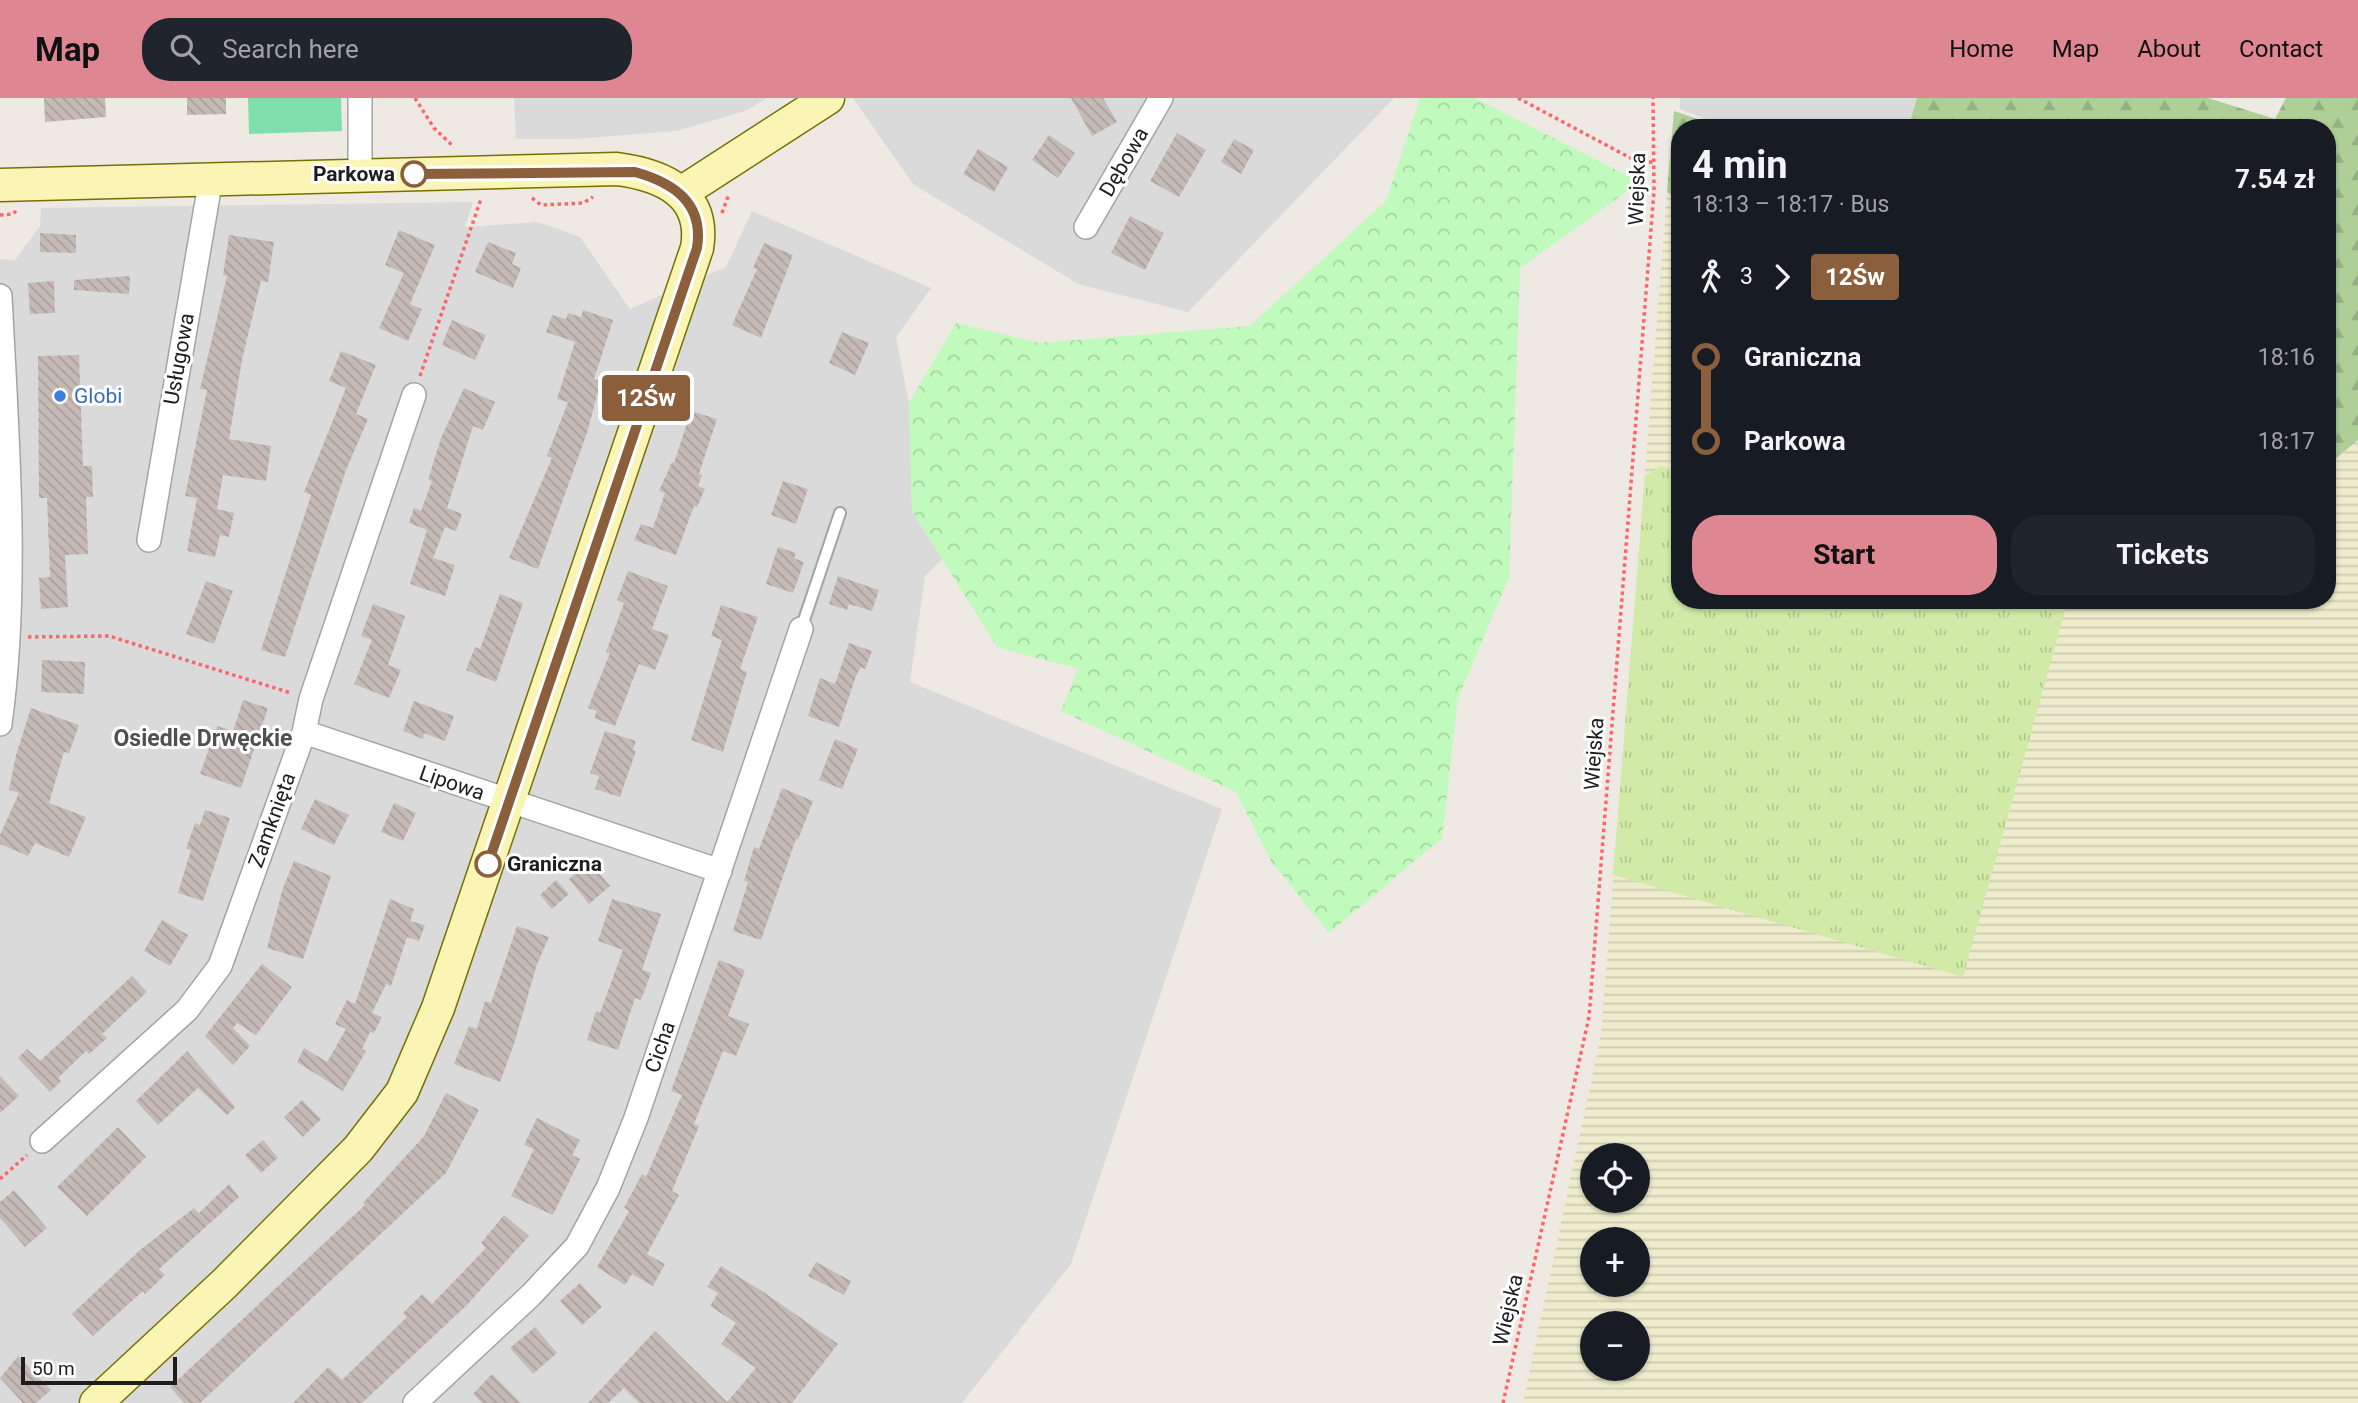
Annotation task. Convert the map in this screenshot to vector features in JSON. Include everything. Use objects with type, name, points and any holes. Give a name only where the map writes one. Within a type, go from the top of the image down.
[{"type":"street","points":[[360,98],[360,175]]},
{"type":"street","points":[[681,193],[828,98]]},
{"type":"street","name":"Dębowa","points":[[1086,226],[1161,98]]},
{"type":"street","points":[[0,185],[617,169],[651,176],[681,193],[696,213],[699,235],[697,248],[438,1008],[402,1092],[358,1149],[224,1284],[96,1403]]},
{"type":"street","name":"Usługowa","points":[[149,540],[211,178]]},
{"type":"street","points":[[0,296],[8,453],[0,724]]},
{"type":"street","name":"Zamknięta","points":[[42,1141],[187,1010],[220,966],[304,732],[311,699],[414,395]]},
{"type":"street","name":"Cicha","points":[[415,1403],[531,1295],[577,1246],[608,1188],[636,1118],[801,629]]},
{"type":"street","name":"Lipowa","points":[[304,732],[720,871]]},
{"type":"lane","points":[[801,629],[840,513]]},
{"type":"path","points":[[415,98],[434,128],[461,153]]},
{"type":"path","points":[[1518,98],[1638,162],[1654,162]]},
{"type":"path","name":"Wiejska","points":[[1503,1403],[1589,1017],[1654,162],[1653,98]]},
{"type":"path","points":[[414,395],[492,172]]},
{"type":"path","points":[[4,637],[109,636],[311,699]]},
{"type":"path","points":[[0,1179],[42,1141]]},
{"type":"shaded area","points":[[514,98],[767,98],[745,111],[677,131],[574,139],[516,139]]},
{"type":"shaded area","points":[[853,98],[1394,98],[1188,312],[1078,284],[913,184]]},
{"type":"shaded area","points":[[1680,98],[1917,98],[1911,119],[1705,119],[1680,109]]},
{"type":"shaded area","points":[[1667,192],[1671,195],[1671,609],[2336,609],[2336,458],[2358,440],[2358,1403],[1523,1403],[1601,1035]]},
{"type":"shaded area","points":[[473,202],[465,227],[538,222],[580,237],[630,309],[726,267],[752,211],[931,288],[896,337],[909,403],[912,511],[942,559],[925,576],[910,682],[1222,809],[1071,1264],[962,1403],[0,1403],[0,259],[15,260],[40,226],[41,208]]},
{"type":"green space","points":[[248,98],[341,98],[342,131],[249,134]]},
{"type":"green space","points":[[1420,98],[1475,98],[1640,182],[1520,268],[1509,577],[1458,698],[1442,838],[1329,933],[1271,861],[1236,792],[1061,711],[1078,669],[997,647],[912,511],[909,403],[956,323],[1039,343],[1250,326],[1386,201]]},
{"type":"green space","points":[[1917,98],[2208,98],[2275,119],[1911,119]]},
{"type":"green space","points":[[2286,98],[2358,98],[2358,440],[2336,458],[2336,119],[2275,119]]},
{"type":"green space","points":[[1674,111],[1698,119],[1673,119]]},
{"type":"green space","points":[[1671,146],[1671,195],[1667,192]]},
{"type":"green space","points":[[1660,466],[1671,469],[1671,609],[2065,609],[1963,977],[1613,875],[1645,476]]},
{"type":"building","points":[[44,98],[105,98],[106,117],[45,122]]},
{"type":"building","points":[[187,98],[226,98],[226,114],[187,115]]},
{"type":"building","points":[[1071,98],[1103,98],[1117,122],[1092,136]]},
{"type":"building","points":[[1177,133],[1206,150],[1179,197],[1150,181]]},
{"type":"building","points":[[1049,135],[1075,153],[1058,178],[1032,160]]},
{"type":"building","points":[[1234,139],[1254,150],[1241,174],[1221,162]]},
{"type":"building","points":[[978,149],[1008,167],[994,192],[963,174]]},
{"type":"building","points":[[1130,216],[1164,233],[1145,270],[1111,253]]},
{"type":"building","points":[[399,230],[435,245],[410,304],[422,309],[408,341],[379,328],[404,273],[385,265]]},
{"type":"building","points":[[40,233],[76,235],[76,253],[40,252]]},
{"type":"building","points":[[229,235],[274,242],[268,282],[261,281],[242,360],[229,439],[271,446],[266,481],[223,475],[217,509],[234,513],[229,537],[220,535],[215,557],[187,551],[197,498],[185,496],[207,390],[200,389],[227,276],[223,275]]},
{"type":"building","points":[[488,242],[516,253],[512,264],[521,268],[513,288],[475,272]]},
{"type":"building","points":[[764,243],[793,255],[761,338],[732,325],[757,269],[753,268]]},
{"type":"building","points":[[130,276],[129,294],[74,290],[74,280]]},
{"type":"building","points":[[54,281],[55,313],[30,314],[28,283]]},
{"type":"building","points":[[583,310],[613,320],[594,379],[601,381],[587,433],[538,569],[509,558],[552,458],[547,456],[568,402],[557,399],[575,342],[546,332],[552,315],[566,319],[568,313],[581,317]]},
{"type":"building","points":[[452,320],[486,335],[475,360],[442,345]]},
{"type":"building","points":[[842,332],[869,343],[855,375],[829,363]]},
{"type":"building","points":[[341,351],[376,365],[356,414],[368,419],[346,470],[285,657],[261,650],[311,495],[304,492],[346,388],[329,381]]},
{"type":"building","points":[[79,355],[83,466],[92,466],[93,497],[86,497],[88,554],[65,555],[68,607],[41,609],[39,578],[50,577],[47,498],[39,498],[38,356]]},
{"type":"building","points":[[464,388],[495,402],[483,430],[473,426],[447,508],[462,514],[456,531],[445,527],[433,558],[455,565],[445,596],[410,584],[427,530],[409,523],[414,508],[421,511],[432,481],[428,480],[441,438]]},
{"type":"building","points":[[691,411],[717,419],[699,474],[702,475],[698,486],[705,489],[697,507],[694,506],[676,555],[634,540],[641,524],[653,528],[665,493],[659,491],[672,462],[674,463]]},
{"type":"building","points":[[783,481],[808,489],[796,524],[771,515]]},
{"type":"building","points":[[778,547],[796,553],[794,558],[804,562],[793,593],[766,584]]},
{"type":"building","points":[[628,571],[668,586],[652,629],[669,635],[655,670],[639,664],[615,726],[594,718],[597,711],[588,708],[610,653],[606,652],[624,603],[617,600]]},
{"type":"building","points":[[838,576],[879,590],[872,611],[849,604],[847,610],[829,604]]},
{"type":"building","points":[[206,581],[233,591],[214,644],[186,634]]},
{"type":"building","points":[[500,594],[523,603],[496,682],[466,670],[475,647],[480,649]]},
{"type":"building","points":[[373,604],[405,616],[388,665],[401,670],[389,698],[354,684],[372,640],[361,636]]},
{"type":"building","points":[[721,605],[758,617],[740,669],[747,672],[723,752],[691,740],[722,640],[711,636]]},
{"type":"building","points":[[849,643],[872,651],[865,669],[861,667],[856,676],[839,727],[808,716],[820,678],[835,684]]},
{"type":"building","points":[[42,660],[85,662],[84,694],[41,692]]},
{"type":"building","points":[[243,700],[268,708],[241,788],[200,774],[217,726],[233,731]]},
{"type":"building","points":[[414,701],[454,716],[445,741],[424,733],[423,739],[403,731]]},
{"type":"building","points":[[31,708],[79,725],[69,753],[64,752],[49,803],[86,817],[69,857],[35,843],[28,856],[0,844],[0,835],[19,793],[9,790],[16,755]]},
{"type":"building","points":[[605,731],[636,741],[633,750],[636,751],[620,797],[595,789],[599,776],[590,773]]},
{"type":"building","points":[[835,739],[858,749],[842,789],[819,780]]},
{"type":"building","points":[[782,788],[813,801],[798,840],[796,839],[761,940],[733,931],[748,882],[744,881],[754,847],[759,849]]},
{"type":"building","points":[[315,799],[349,815],[334,845],[301,829]]},
{"type":"building","points":[[394,803],[416,813],[403,841],[381,832]]},
{"type":"building","points":[[205,810],[230,818],[203,901],[178,893],[191,850],[186,849],[195,823],[200,825]]},
{"type":"building","points":[[294,861],[331,876],[303,959],[267,948],[283,888]]},
{"type":"building","points":[[589,862],[610,886],[589,904],[569,879]]},
{"type":"building","points":[[556,880],[569,894],[552,909],[540,895]]},
{"type":"building","points":[[390,899],[414,909],[410,921],[425,925],[419,941],[407,937],[391,986],[386,984],[372,1013],[382,1017],[374,1033],[370,1032],[362,1049],[366,1051],[343,1091],[297,1062],[304,1048],[327,1062],[346,1029],[335,1024],[347,1000],[355,1004]]},
{"type":"building","points":[[612,899],[661,914],[642,970],[651,973],[641,1000],[635,998],[618,1050],[587,1040],[596,1011],[600,1013],[623,950],[598,941]]},
{"type":"building","points":[[162,920],[188,935],[170,966],[144,951]]},
{"type":"building","points":[[517,926],[549,937],[537,964],[500,1082],[454,1064],[469,1026],[477,1029],[485,1001],[491,1003]]},
{"type":"building","points":[[719,960],[745,970],[728,1016],[749,1024],[736,1056],[723,1051],[694,1124],[699,1126],[672,1191],[679,1195],[647,1254],[665,1264],[653,1286],[632,1274],[625,1285],[597,1267],[629,1211],[624,1208],[642,1174],[646,1177],[682,1095],[671,1091]]},
{"type":"building","points":[[262,964],[292,987],[256,1035],[237,1023],[233,1028],[250,1046],[233,1065],[205,1036]]},
{"type":"building","points":[[132,976],[147,992],[102,1034],[107,1038],[89,1054],[86,1051],[58,1078],[61,1081],[50,1092],[18,1058],[27,1049],[40,1061]]},
{"type":"building","points":[[187,1051],[235,1107],[227,1115],[198,1088],[158,1125],[136,1101]]},
{"type":"building","points":[[0,1076],[19,1096],[0,1113]]},
{"type":"building","points":[[446,1093],[479,1110],[446,1173],[200,1403],[184,1403],[170,1387],[365,1205],[363,1203],[424,1136]]},
{"type":"building","points":[[302,1100],[321,1119],[303,1137],[284,1117]]},
{"type":"building","points":[[537,1118],[580,1140],[572,1155],[580,1159],[553,1215],[511,1196],[534,1149],[524,1145]]},
{"type":"building","points":[[118,1127],[146,1157],[87,1216],[57,1187]]},
{"type":"building","points":[[263,1140],[278,1158],[261,1173],[245,1155]]},
{"type":"building","points":[[229,1184],[239,1197],[159,1269],[165,1275],[93,1336],[72,1314],[140,1250],[194,1208],[199,1213]]},
{"type":"building","points":[[14,1190],[47,1228],[25,1247],[0,1218],[0,1202]]},
{"type":"building","points":[[504,1215],[529,1236],[467,1305],[362,1403],[293,1403],[328,1367],[342,1380],[407,1317],[403,1313],[422,1294],[432,1304],[486,1248],[481,1243]]},
{"type":"building","points":[[816,1262],[851,1281],[844,1295],[808,1276]]},
{"type":"building","points":[[721,1266],[838,1344],[792,1403],[639,1403],[624,1388],[608,1403],[588,1403],[655,1331],[727,1402],[756,1368],[721,1344],[736,1323],[710,1306],[718,1293],[707,1287]]},
{"type":"building","points":[[580,1283],[602,1307],[582,1325],[560,1301]]},
{"type":"building","points":[[535,1327],[557,1353],[533,1374],[510,1348]]},
{"type":"building","points":[[18,1356],[51,1390],[36,1403],[23,1403],[0,1378]]},
{"type":"building","points":[[492,1374],[521,1403],[482,1403],[473,1394]]},
{"type":"bus line","name":"12Św","points":[[414,174],[617,169],[635,172],[667,183],[681,193],[696,213],[698,223],[697,248],[488,864]]},
{"type":"place","name":"Parkowa","points":[[414,174]]},
{"type":"place","name":"Globi","points":[[60,396]]},
{"type":"place","name":"Graniczna","points":[[488,864]]},
{"type":"district","name":"Osiedle Drwęckie","points":[[203,738]]}]
